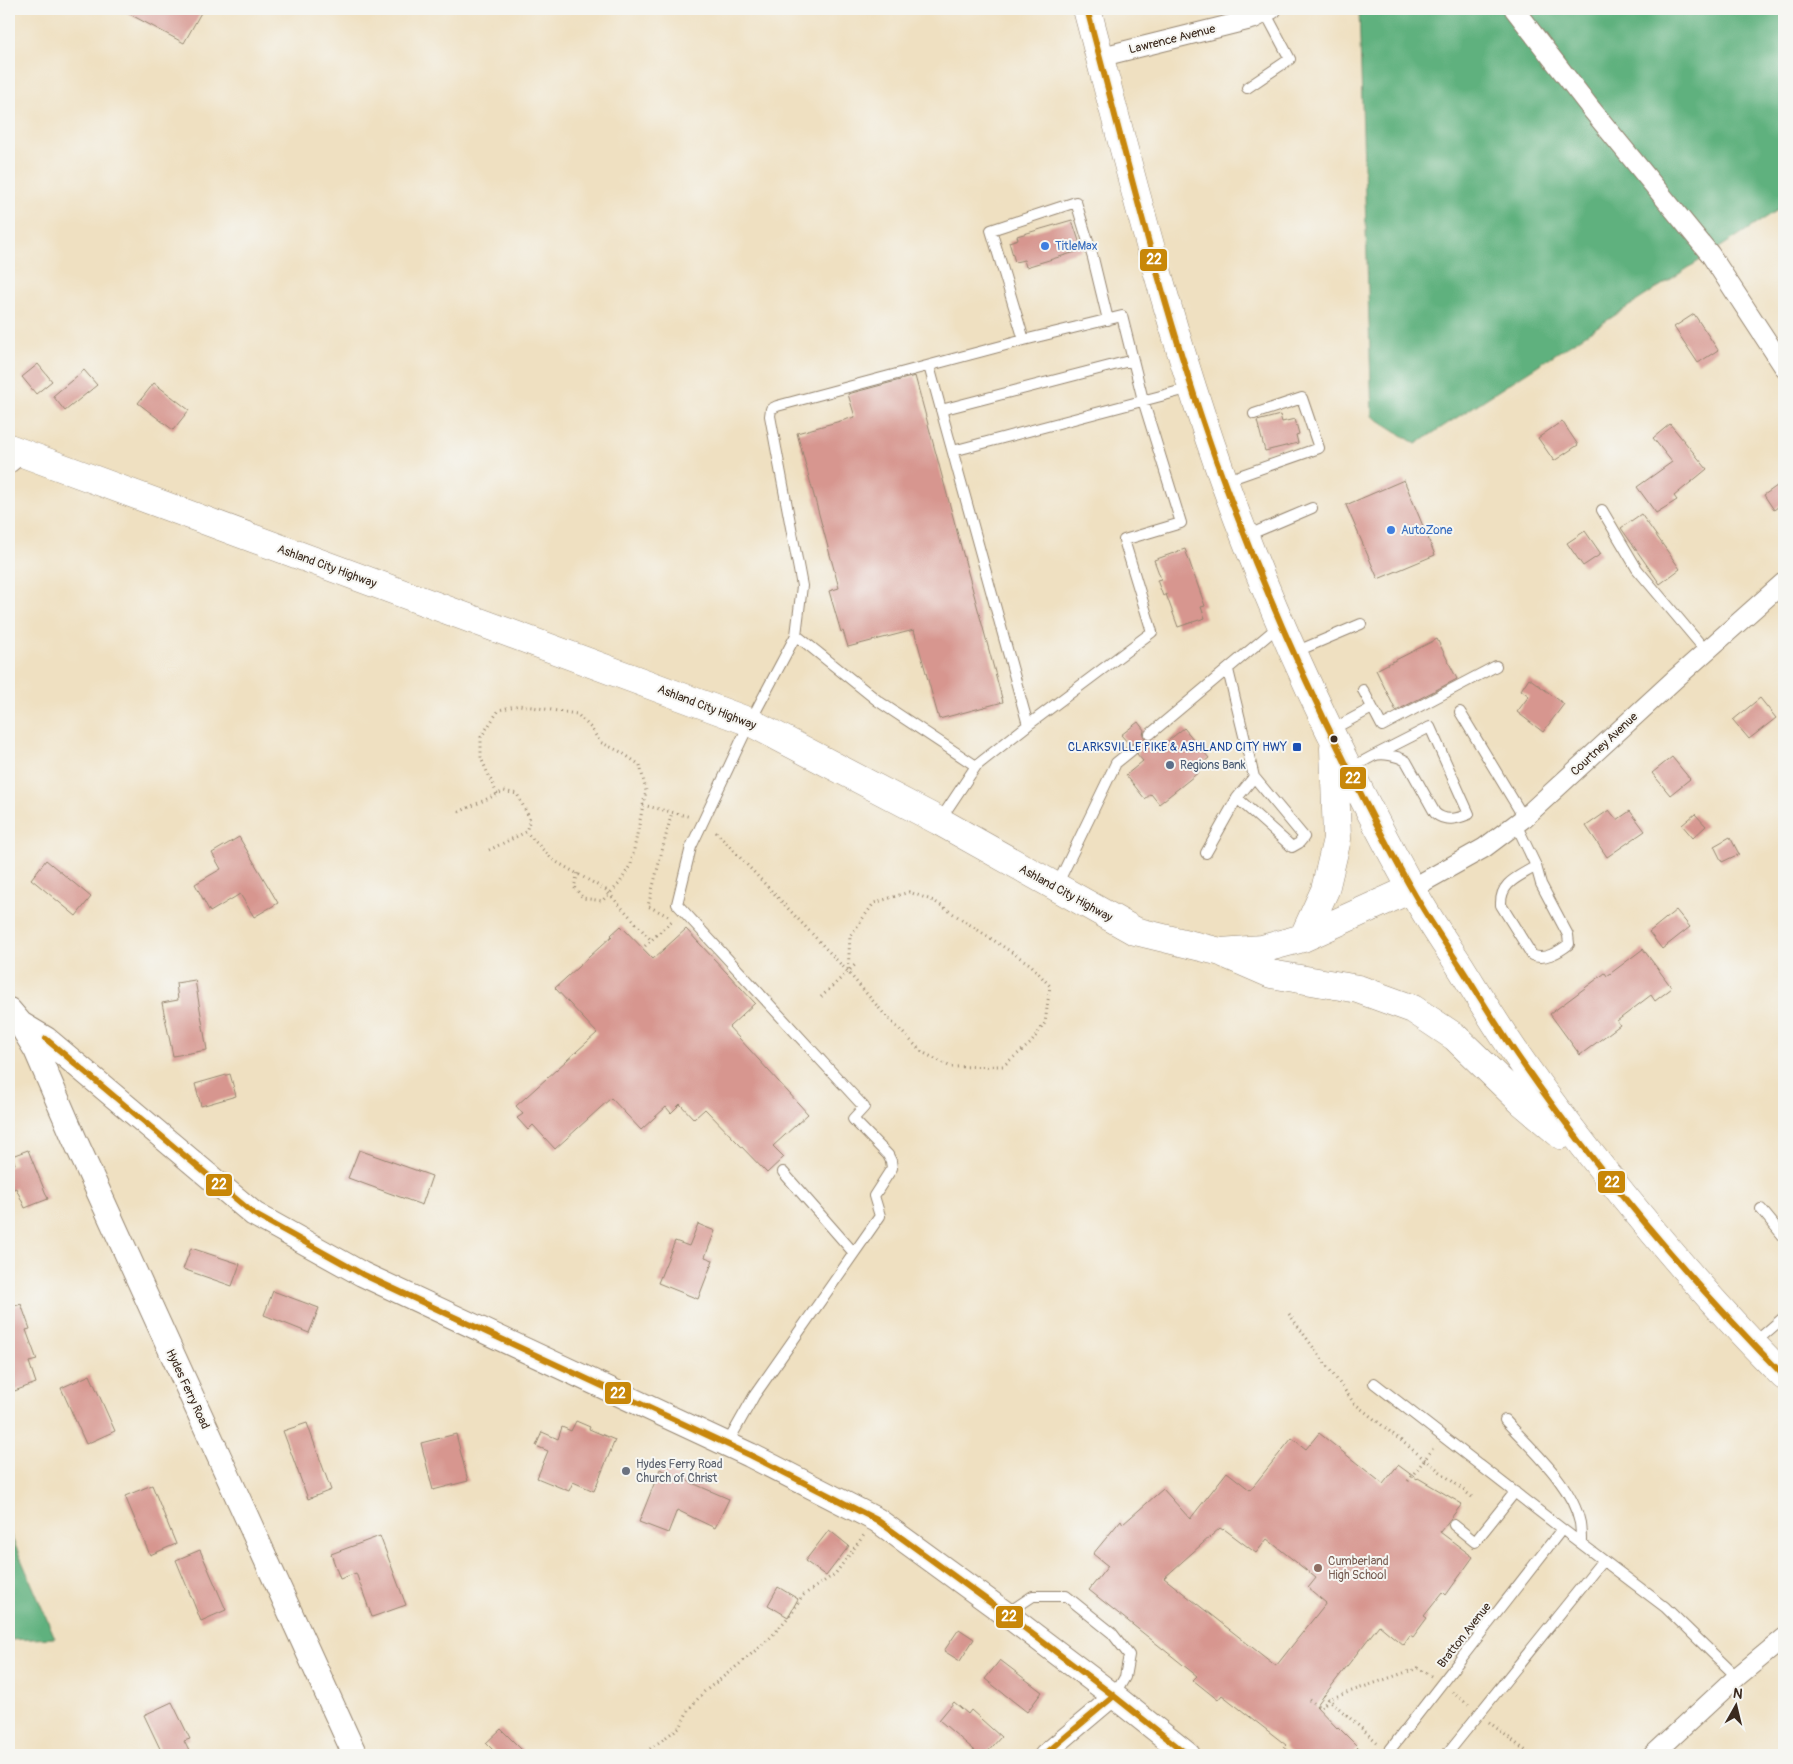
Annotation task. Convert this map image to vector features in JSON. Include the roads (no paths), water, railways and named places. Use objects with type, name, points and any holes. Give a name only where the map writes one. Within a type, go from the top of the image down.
[{"type":"main road","points":[[1087,9],[1158,271],[1192,388],[1224,482],[1281,625],[1348,769],[1412,889],[1505,1038],[1608,1176],[1657,1237],[1752,1345],[1784,1376]]},
{"type":"main road","name":"Ashland City Highway","points":[[15,457],[750,722],[939,821],[1135,931],[1221,952],[1262,949],[1303,938],[1412,889]]},
{"type":"main road","points":[[1303,938],[1325,890],[1337,839],[1332,735]]},
{"type":"main road","points":[[1221,952],[1271,974],[1358,989],[1413,1009],[1455,1037],[1522,1101],[1608,1176]]},
{"type":"street","points":[[1514,9],[1592,110],[1710,254],[1784,367]]},
{"type":"street","name":"Lawrence Avenue","points":[[1100,57],[1253,19],[1268,11]]},
{"type":"street","name":"Courtney Avenue","points":[[1412,889],[1484,848],[1520,821],[1784,582]]},
{"type":"street","points":[[15,1017],[41,1045],[254,1214],[362,1274],[727,1444],[877,1520],[1006,1614],[1188,1755]]},
{"type":"street","name":"Hydes Ferry Road","points":[[41,1045],[82,1156],[355,1755]]},
{"type":"street","points":[[1653,1755],[1737,1677],[1784,1638]]},
{"type":"street","points":[[1044,1755],[1114,1696]]},
{"type":"lane","points":[[1247,88],[1290,59],[1268,11]]},
{"type":"lane","points":[[1024,340],[991,230],[1076,202],[1093,258],[1108,320]]},
{"type":"lane","points":[[727,1444],[754,1396],[880,1216],[874,1196],[892,1168],[888,1155],[852,1119],[864,1107],[677,904],[691,847],[750,722],[796,635],[802,586],[770,416],[771,409],[1024,340],[1122,316],[1143,400],[1181,523],[1124,540],[1152,632],[976,766],[939,821]]},
{"type":"lane","points":[[941,410],[1132,360]]},
{"type":"lane","points":[[928,366],[1028,725]]},
{"type":"lane","points":[[952,451],[1192,388]]},
{"type":"lane","points":[[1224,482],[1319,448],[1302,398],[1254,414]]},
{"type":"lane","points":[[1245,537],[1312,508]]},
{"type":"lane","points":[[1602,510],[1637,569],[1706,652]]},
{"type":"lane","points":[[1294,652],[1361,624]]},
{"type":"lane","points":[[1150,734],[1281,625]]},
{"type":"lane","points":[[796,635],[878,701],[976,766]]},
{"type":"lane","points":[[1363,690],[1382,726],[1496,666]]},
{"type":"lane","points":[[1228,670],[1254,777],[1304,837],[1300,843],[1292,847],[1237,798]]},
{"type":"lane","points":[[1332,735],[1372,708]]},
{"type":"lane","points":[[1460,712],[1520,821],[1536,866],[1541,884],[1568,935],[1569,944],[1544,958],[1532,955],[1501,905],[1504,886],[1536,866]]},
{"type":"lane","points":[[1348,769],[1430,728],[1469,814],[1458,819],[1440,818],[1435,814],[1406,761],[1401,758],[1375,756]]},
{"type":"lane","points":[[1056,888],[1116,763],[1132,750]]},
{"type":"lane","points":[[1206,852],[1237,798],[1254,777]]},
{"type":"lane","points":[[783,1172],[854,1253]]},
{"type":"lane","points":[[1761,1209],[1784,1237]]},
{"type":"lane","points":[[1752,1345],[1784,1317]]},
{"type":"lane","points":[[1374,1382],[1562,1529],[1665,1606],[1737,1677]]},
{"type":"lane","points":[[1505,1420],[1554,1474],[1568,1496],[1580,1524],[1581,1543]]},
{"type":"lane","points":[[1454,1525],[1475,1542],[1515,1492]]},
{"type":"lane","name":"Bratton Avenue","points":[[1387,1754],[1562,1529]]},
{"type":"lane","points":[[1446,1755],[1603,1560]]},
{"type":"lane","points":[[1006,1614],[1034,1596],[1066,1596],[1112,1633],[1129,1655],[1125,1677],[1114,1696]]},
{"type":"place","name":"TitleMax","points":[[1045,246]]},
{"type":"place","name":"AutoZone","points":[[1391,530]]},
{"type":"place","name":"CLARKSVILLE PIKE & ASHLAND CITY HWY","points":[[1297,747]]},
{"type":"place","name":"Regions Bank","points":[[1170,765]]},
{"type":"place","name":"Hydes Ferry Road Church of Christ","points":[[626,1471]]},
{"type":"place","name":"Cumberland High School","points":[[1318,1568]]}]
